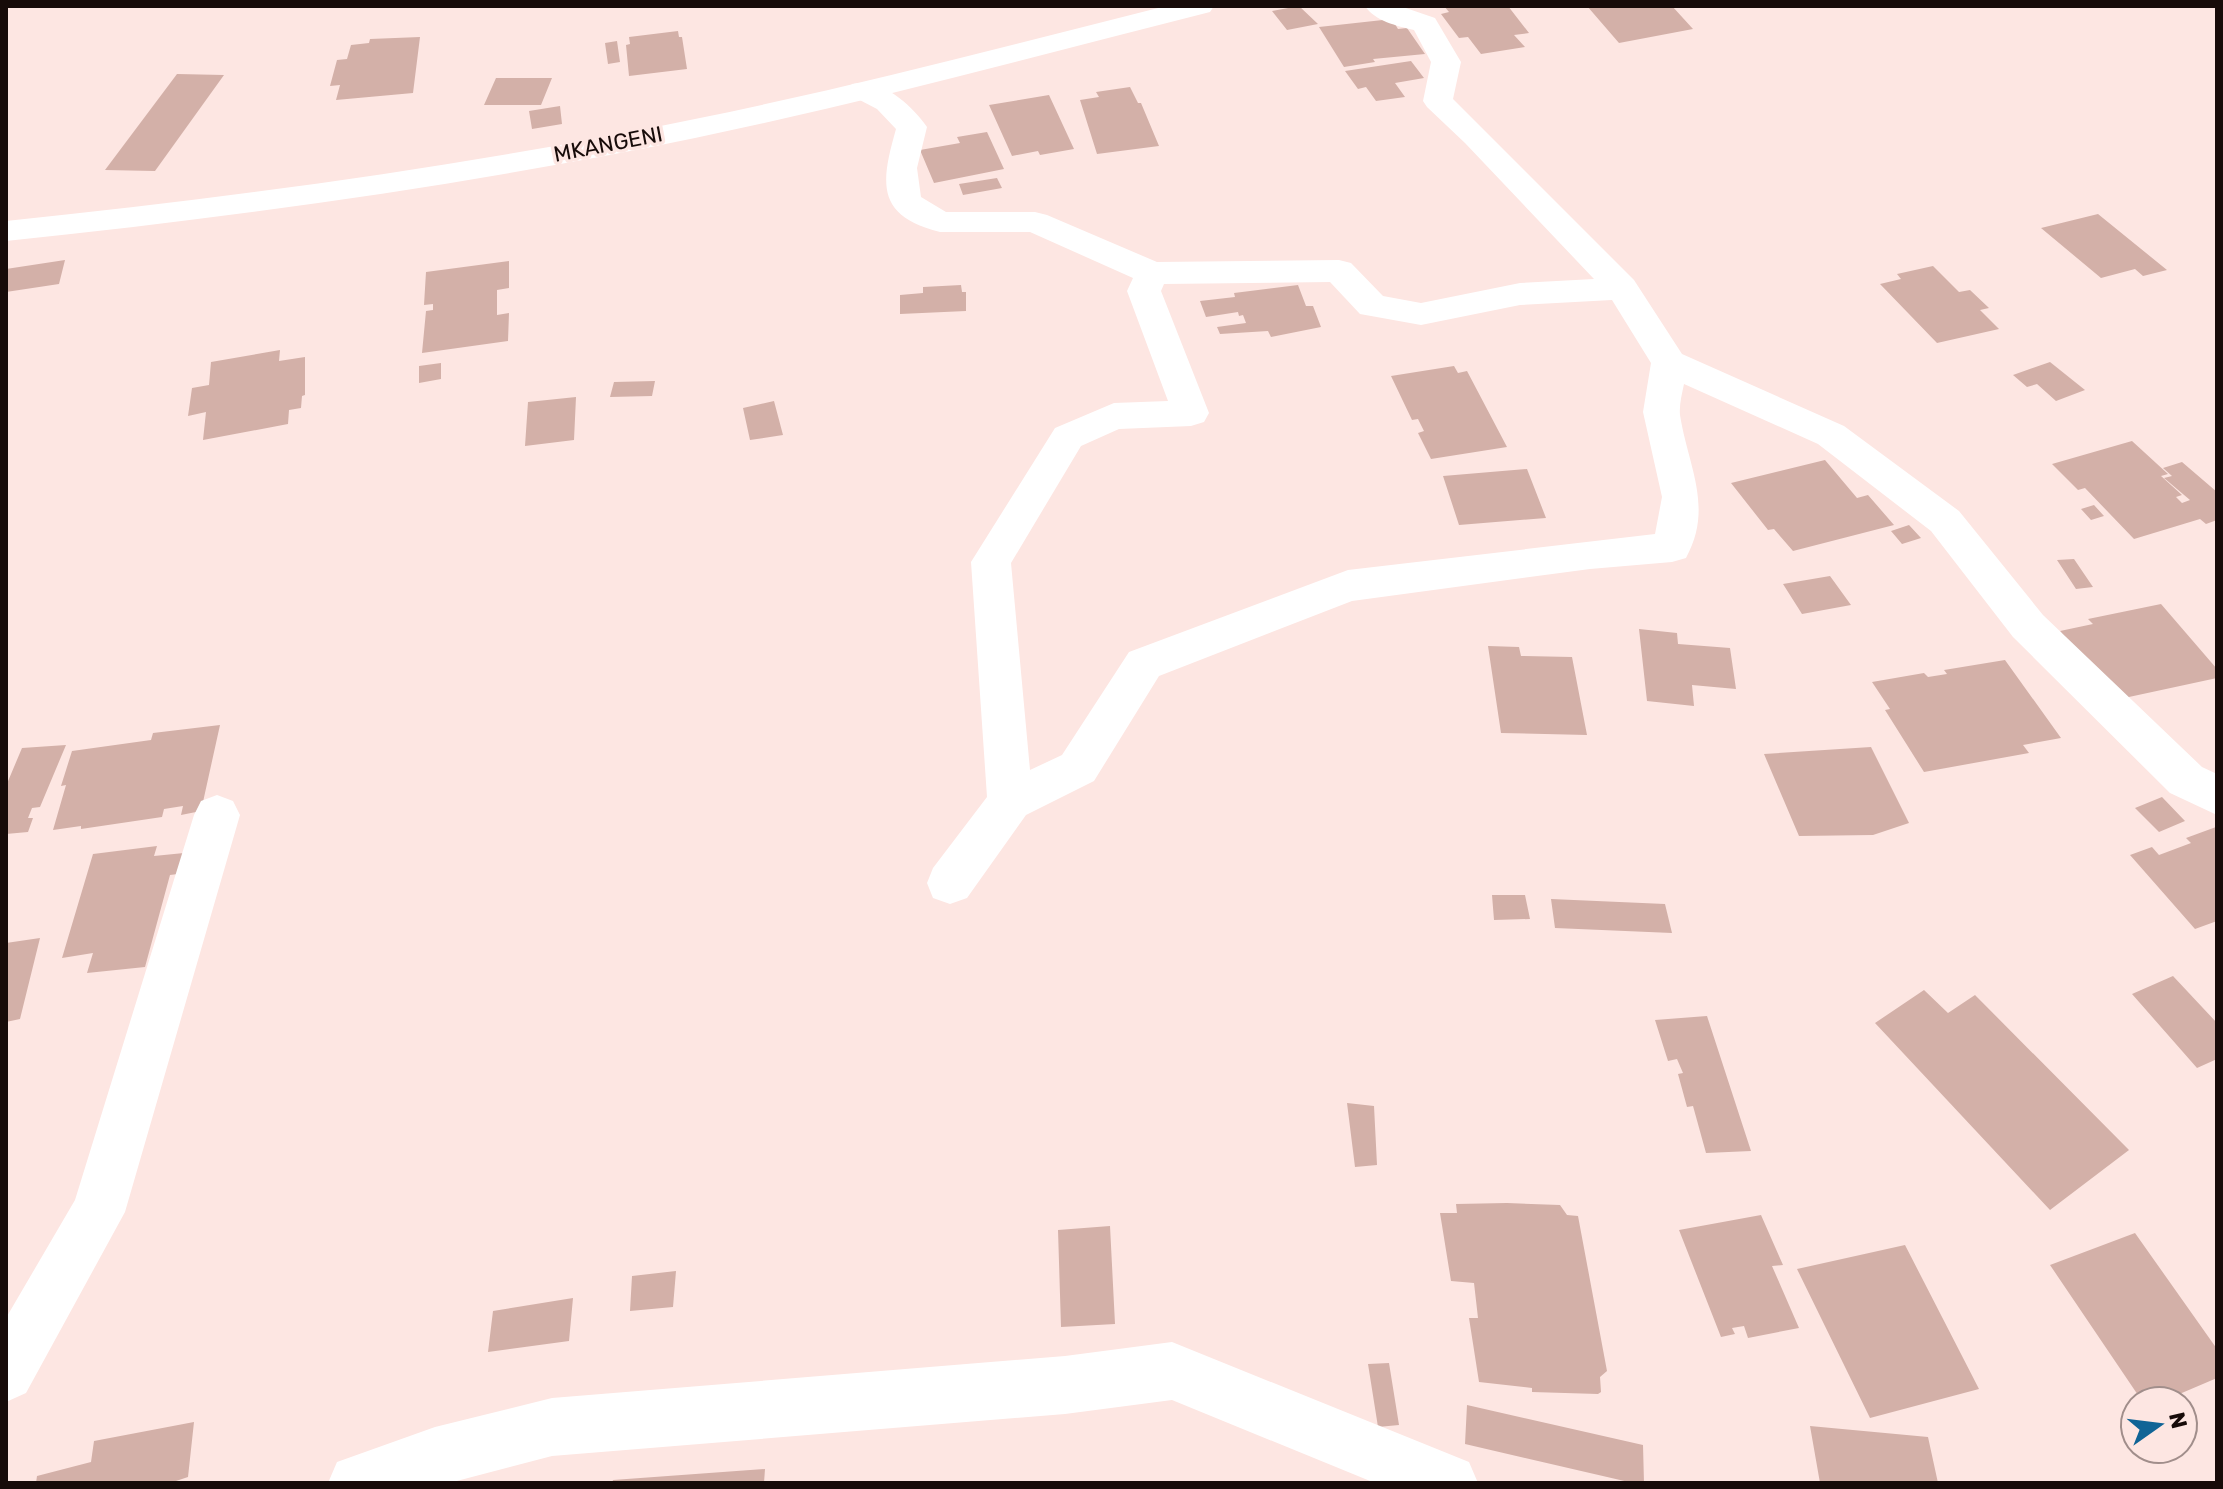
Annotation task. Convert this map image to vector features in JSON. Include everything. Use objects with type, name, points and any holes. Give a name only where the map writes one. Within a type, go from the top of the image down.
[{"type":"street","name":"MKANGENI","points":[[6,231],[171,214],[560,154],[791,108],[1200,6]]},
{"type":"street","points":[[1379,6],[1403,19],[1425,24],[1446,62],[1438,101],[1476,136],[1622,288],[1669,363],[1831,435],[1945,521],[2028,626],[2186,780],[2217,796]]},
{"type":"street","points":[[863,90],[888,103],[912,127],[901,168],[905,202],[940,222],[1035,222],[1152,273],[1339,271],[1372,306],[1421,314],[1520,294],[1622,288]]},
{"type":"street","points":[[1010,801],[991,562],[1068,437],[1114,416],[1191,413],[1144,291],[1152,273]]},
{"type":"street","points":[[950,883],[1010,801],[1078,768],[1144,664],[1348,586],[1590,554],[1672,547],[1681,497],[1661,412],[1669,363]]},
{"type":"street","points":[[6,1373],[98,1212],[217,815]]},
{"type":"street","points":[[358,1483],[435,1457],[552,1427],[1065,1385],[1172,1371],[1448,1483]]},
{"type":"building","points":[[1299,6],[1318,24],[1287,30],[1272,11]]},
{"type":"building","points":[[1444,6],[1508,6],[1529,33],[1514,35],[1525,47],[1481,54],[1468,37],[1459,38],[1441,14],[1449,12]]},
{"type":"building","points":[[1587,6],[1672,6],[1693,29],[1619,43]]},
{"type":"building","points":[[1392,19],[1398,29],[1407,28],[1425,54],[1373,59],[1375,62],[1344,67],[1319,27]]},
{"type":"building","points":[[678,31],[679,37],[682,37],[687,69],[629,76],[626,45],[630,44],[629,37]]},
{"type":"building","points":[[420,37],[413,93],[336,100],[340,85],[330,86],[337,60],[347,59],[351,45],[369,43],[370,39]]},
{"type":"building","points":[[617,41],[620,62],[608,64],[605,43]]},
{"type":"building","points":[[1411,61],[1424,78],[1395,83],[1405,97],[1376,101],[1366,87],[1358,89],[1345,71]]},
{"type":"building","points":[[177,74],[224,75],[155,171],[105,170]]},
{"type":"building","points":[[496,78],[552,78],[541,105],[484,105]]},
{"type":"building","points":[[1130,87],[1138,103],[1141,103],[1159,146],[1097,154],[1080,100],[1099,97],[1096,92]]},
{"type":"building","points":[[1049,95],[1074,149],[1012,156],[989,105]]},
{"type":"building","points":[[560,106],[562,124],[532,129],[529,111]]},
{"type":"building","points":[[987,132],[1004,169],[934,183],[920,150],[960,143],[957,137]]},
{"type":"building","points":[[997,178],[1002,188],[963,195],[959,184]]},
{"type":"building","points":[[2098,214],[2167,270],[2143,276],[2135,269],[2101,278],[2041,228]]},
{"type":"building","points":[[65,260],[59,284],[6,292],[6,269]]},
{"type":"building","points":[[509,261],[509,288],[497,290],[497,315],[509,313],[508,341],[422,353],[426,311],[433,310],[433,304],[424,305],[426,272]]},
{"type":"building","points":[[1933,266],[1959,292],[1970,290],[1989,308],[1980,310],[1999,329],[1937,343],[1880,284],[1901,279],[1897,274]]},
{"type":"building","points":[[961,285],[962,292],[966,292],[966,311],[900,314],[900,295],[923,293],[923,287]]},
{"type":"building","points":[[1298,285],[1306,306],[1313,306],[1321,327],[1271,337],[1268,331],[1220,334],[1217,327],[1246,323],[1243,315],[1239,316],[1238,312],[1206,317],[1200,301],[1235,297],[1234,293]]},
{"type":"building","points":[[280,350],[279,361],[305,357],[305,395],[302,396],[301,408],[289,410],[288,424],[203,440],[206,412],[188,416],[192,388],[209,385],[211,362]]},
{"type":"building","points":[[2050,362],[2085,390],[2056,401],[2037,384],[2027,387],[2013,375]]},
{"type":"building","points":[[441,363],[441,379],[419,383],[419,366]]},
{"type":"building","points":[[1454,366],[1458,373],[1467,371],[1507,447],[1431,459],[1418,433],[1424,431],[1418,419],[1412,420],[1391,376]]},
{"type":"building","points":[[655,381],[652,396],[610,397],[614,382]]},
{"type":"building","points":[[576,397],[574,440],[525,446],[528,402]]},
{"type":"building","points":[[774,401],[783,435],[750,440],[743,408]]},
{"type":"building","points":[[2132,441],[2168,474],[2161,476],[2182,495],[2176,497],[2182,503],[2190,500],[2164,478],[2172,476],[2163,468],[2182,462],[2217,492],[2217,520],[2206,524],[2200,519],[2134,539],[2085,488],[2078,490],[2052,464]]},
{"type":"building","points":[[1825,460],[1857,498],[1868,495],[1894,525],[1793,551],[1774,529],[1768,530],[1731,483]]},
{"type":"building","points":[[1527,469],[1546,518],[1459,525],[1443,476]]},
{"type":"building","points":[[2094,505],[2104,516],[2091,520],[2081,509]]},
{"type":"building","points":[[1909,525],[1921,538],[1902,544],[1891,531]]},
{"type":"building","points":[[2074,559],[2093,587],[2076,589],[2057,560]]},
{"type":"building","points":[[1830,576],[1851,605],[1802,614],[1783,584]]},
{"type":"building","points":[[2161,604],[2217,669],[2217,678],[2115,700],[2060,631],[2093,624],[2088,619]]},
{"type":"building","points":[[1639,629],[1677,633],[1678,644],[1730,648],[1736,689],[1692,685],[1694,706],[1647,701]]},
{"type":"building","points":[[1488,646],[1519,647],[1521,656],[1572,657],[1587,735],[1501,733]]},
{"type":"building","points":[[2005,660],[2061,738],[2023,745],[2029,753],[1924,772],[1885,710],[1890,709],[1872,682],[1924,673],[1928,677],[1947,674],[1944,670]]},
{"type":"building","points":[[220,725],[201,811],[181,815],[183,806],[164,809],[162,817],[53,830],[66,785],[61,786],[72,751],[151,740],[153,733]]},
{"type":"building","points":[[66,745],[40,807],[32,808],[28,818],[33,818],[28,832],[6,834],[6,786],[22,748]]},
{"type":"building","points":[[1871,747],[1909,823],[1873,835],[1799,836],[1764,754]]},
{"type":"building","points":[[2162,797],[2185,821],[2159,832],[2135,808]]},
{"type":"building","points":[[2216,827],[2217,921],[2195,929],[2130,855],[2152,847],[2159,855],[2191,843],[2186,838]]},
{"type":"building","points":[[157,846],[154,856],[184,853],[178,874],[170,875],[145,967],[87,973],[93,953],[62,958],[93,854]]},
{"type":"building","points":[[1492,895],[1525,895],[1530,919],[1494,920]]},
{"type":"building","points":[[1551,899],[1665,904],[1672,933],[1555,928]]},
{"type":"building","points":[[40,938],[20,1019],[6,1022],[6,943]]},
{"type":"building","points":[[2173,976],[2217,1023],[2217,1059],[2197,1068],[2132,994]]},
{"type":"building","points":[[1924,990],[1948,1013],[1975,995],[2129,1150],[2050,1210],[1875,1023]]},
{"type":"building","points":[[1707,1016],[1751,1151],[1706,1153],[1693,1106],[1687,1107],[1678,1074],[1683,1073],[1677,1059],[1668,1061],[1655,1020]]},
{"type":"building","points":[[1347,1103],[1374,1106],[1377,1165],[1355,1167]]},
{"type":"building","points":[[1456,1204],[1560,1205],[1567,1215],[1578,1216],[1607,1371],[1600,1377],[1601,1392],[1598,1394],[1532,1392],[1532,1388],[1479,1382],[1469,1318],[1478,1318],[1474,1283],[1451,1281],[1440,1213],[1457,1213]]},
{"type":"building","points":[[1761,1215],[1783,1265],[1772,1266],[1799,1328],[1748,1338],[1744,1326],[1732,1328],[1735,1334],[1721,1337],[1679,1230]]},
{"type":"building","points":[[1110,1226],[1115,1324],[1061,1327],[1058,1230]]},
{"type":"building","points":[[2135,1233],[2217,1349],[2217,1378],[2199,1386],[2131,1385],[2050,1265]]},
{"type":"building","points":[[1905,1245],[1979,1389],[1870,1418],[1797,1269]]},
{"type":"building","points":[[676,1271],[673,1307],[630,1311],[632,1276]]},
{"type":"building","points":[[573,1298],[569,1341],[488,1352],[493,1311]]},
{"type":"building","points":[[1389,1363],[1399,1425],[1378,1427],[1368,1364]]},
{"type":"building","points":[[1467,1405],[1643,1445],[1644,1483],[1465,1444]]},
{"type":"building","points":[[194,1422],[188,1477],[170,1483],[36,1483],[37,1476],[91,1462],[94,1441]]},
{"type":"building","points":[[1810,1426],[1928,1437],[1938,1483],[1820,1483]]},
{"type":"building","points":[[765,1469],[764,1483],[612,1483],[613,1480]]}]
